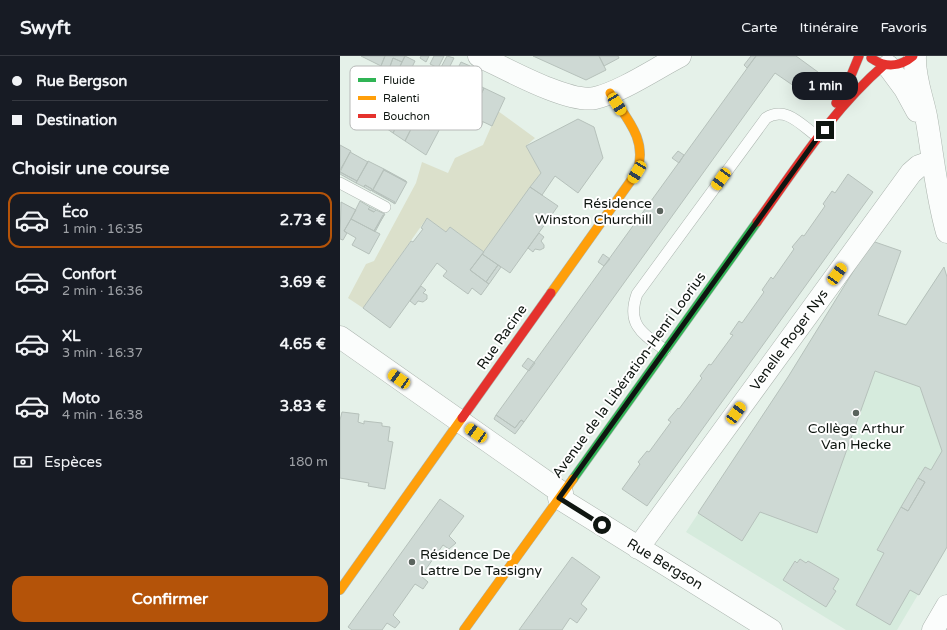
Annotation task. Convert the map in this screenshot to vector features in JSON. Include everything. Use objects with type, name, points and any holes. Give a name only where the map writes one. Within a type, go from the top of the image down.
[{"type":"street","points":[[482,57],[568,97],[588,99],[610,93],[680,56]]},
{"type":"street","name":"Avenue de la Libération-Henri Loorius","points":[[818,137],[850,78],[859,56]]},
{"type":"street","points":[[869,56],[876,62],[886,65],[903,63],[914,56],[915,70],[926,117],[931,155],[947,232]]},
{"type":"street","points":[[886,65],[905,89],[913,104],[931,155]]},
{"type":"street","name":"Avenue de la Libération-Henri Loorius","points":[[464,630],[818,137],[870,78],[886,65]]},
{"type":"street","name":"Rue Racine","points":[[340,590],[633,180],[640,165],[642,150],[640,142],[610,93]]},
{"type":"street","name":"Venelle Roger Nys","points":[[638,548],[911,173],[931,155]]},
{"type":"street","name":"Rue Bergson","points":[[340,337],[560,495],[638,548],[772,630]]},
{"type":"street","points":[[933,630],[947,606]]},
{"type":"lane","points":[[665,350],[643,334],[636,325],[633,314],[634,301],[642,287],[766,118],[774,113],[783,113],[818,137]]},
{"type":"lane","points":[[340,183],[386,207]]},
{"type":"shaded area","points":[[498,111],[535,138],[526,146],[541,173],[484,252],[450,227],[446,232],[427,218],[363,308],[348,298],[366,264],[374,261],[416,183],[422,162],[448,173],[455,158],[483,145]]},
{"type":"shaded area","name":"Collège Arthur Van Hecke","points":[[872,241],[878,315],[906,324],[944,267],[947,277],[947,546],[897,630],[846,630],[686,532],[788,377]]},
{"type":"building","points":[[361,56],[385,56],[381,66]]},
{"type":"building","points":[[385,56],[405,56],[402,62],[393,58],[390,66],[381,66]]},
{"type":"building","points":[[405,56],[415,61],[413,66],[400,66]]},
{"type":"building","points":[[421,56],[429,56],[426,62],[420,58]]},
{"type":"building","points":[[434,56],[444,56],[439,66],[430,64]]},
{"type":"building","points":[[447,56],[454,58],[450,66],[442,66]]},
{"type":"building","points":[[533,56],[599,56],[606,70],[586,80]]},
{"type":"building","points":[[599,56],[618,56],[619,58],[604,66]]},
{"type":"building","points":[[751,56],[756,56],[747,68],[744,65]]},
{"type":"building","name":"Résidence Winston Churchill","points":[[756,56],[796,56],[822,75],[807,95],[775,73],[524,422],[521,420],[515,428],[496,415]]},
{"type":"building","points":[[393,58],[402,62],[400,66],[390,66]]},
{"type":"building","points":[[461,62],[470,66],[459,66]]},
{"type":"building","points":[[484,88],[505,98],[492,126],[482,121],[482,92]]},
{"type":"building","points":[[578,119],[594,127],[603,158],[578,193],[555,176],[542,195],[530,187],[541,173],[526,146]]},
{"type":"building","points":[[394,130],[410,130],[405,141],[393,133]]},
{"type":"building","points":[[410,130],[439,130],[426,155],[405,141]]},
{"type":"building","points":[[340,145],[351,151],[340,170]]},
{"type":"building","points":[[678,151],[684,155],[679,163],[672,158]]},
{"type":"building","points":[[350,152],[368,162],[357,181],[340,172]]},
{"type":"building","points":[[368,161],[384,169],[372,191],[372,189],[365,185],[364,187],[356,183]]},
{"type":"building","points":[[384,170],[406,181],[406,182]]},
{"type":"building","points":[[384,170],[407,182],[395,204],[373,190]]},
{"type":"building","points":[[340,172],[357,181],[356,183],[340,174]]},
{"type":"building","points":[[848,174],[873,192],[647,506],[622,489],[640,464],[638,462],[647,451],[649,452],[671,422],[668,420],[678,408],[679,409],[702,378],[700,376],[709,364],[711,365],[733,335],[730,334],[739,321],[742,323],[764,292],[762,290],[771,277],[773,279],[794,249],[792,247],[802,235],[804,236],[825,206],[823,204],[832,191],[835,193]]},
{"type":"building","points":[[365,185],[372,189],[371,191],[364,187]]},
{"type":"building","points":[[530,187],[558,206],[510,273],[482,254]]},
{"type":"building","points":[[373,190],[395,202],[394,203],[372,191]]},
{"type":"building","points":[[360,201],[370,207],[368,209],[374,212],[376,210],[385,214],[374,231],[351,219]]},
{"type":"building","points":[[341,202],[356,210],[344,231],[347,233],[343,240],[340,239]]},
{"type":"building","points":[[370,207],[376,210],[374,212],[368,209]]},
{"type":"building","points":[[384,215],[375,232],[374,231]]},
{"type":"building","points":[[427,218],[446,232],[450,227],[484,252],[470,270],[489,284],[481,295],[472,288],[468,294],[443,276],[447,271],[437,263],[390,328],[363,308],[411,241],[413,242],[423,229],[421,228]]},
{"type":"building","points":[[351,219],[380,234],[369,254],[352,245],[356,238],[344,231]]},
{"type":"building","points":[[539,233],[544,237],[541,241],[544,248],[540,250],[535,249],[533,252],[528,248]]},
{"type":"building","name":"Collège Arthur Van Hecke","points":[[872,241],[901,251],[878,315],[906,325],[944,267],[947,277],[947,547],[919,595],[910,590],[890,625],[856,605],[884,553],[877,550],[901,507],[908,511],[925,482],[918,478],[925,467],[931,470],[942,451],[920,387],[875,371],[817,533],[760,512],[742,541],[698,513],[788,377]]},
{"type":"building","points":[[482,254],[498,265],[486,282],[470,270]]},
{"type":"building","points":[[603,254],[610,259],[604,266],[598,262]]},
{"type":"building","points":[[498,265],[501,267],[489,284],[486,282]]},
{"type":"building","points":[[421,286],[426,290],[423,293],[427,295],[427,299],[423,302],[418,301],[415,305],[410,301]]},
{"type":"building","points":[[528,358],[535,363],[529,371],[522,366]]},
{"type":"building","points":[[342,412],[359,414],[358,422],[364,424],[364,421],[382,423],[382,426],[390,427],[388,441],[393,442],[385,489],[368,486],[369,483],[340,478],[340,420]]},
{"type":"building","points":[[496,415],[515,428],[521,420],[524,422],[515,434],[494,419]]},
{"type":"building","points":[[918,478],[925,482],[908,511],[901,507]]},
{"type":"building","name":"Résidence De Lattre De Tassigny","points":[[440,499],[464,516],[449,536],[456,543],[449,549],[443,545],[421,576],[428,582],[423,589],[415,584],[393,615],[400,622],[395,628],[387,623],[382,630],[352,630],[348,627]]},
{"type":"building","points":[[572,557],[600,577],[581,604],[587,609],[577,623],[570,618],[562,630],[519,630]]},
{"type":"building","points":[[800,559],[806,563],[808,561],[839,579],[833,589],[836,591],[826,607],[783,580],[795,561],[797,563]]},
{"type":"traffic: fast","points":[[573,479],[757,222]]},
{"type":"traffic: slow","points":[[551,293],[637,172],[640,160],[638,140],[629,121],[610,93]]},
{"type":"traffic: slow","points":[[340,590],[462,418]]},
{"type":"traffic: slow","points":[[464,630],[573,479]]},
{"type":"traffic: jam","points":[[836,103],[850,78],[859,56]]},
{"type":"traffic: jam","points":[[871,58],[887,65],[892,65],[908,60],[913,56]]},
{"type":"traffic: jam","points":[[757,222],[801,160],[848,100],[884,65]]},
{"type":"traffic: jam","points":[[462,418],[551,293]]},
{"type":"place","name":"Résidence Winston Churchill","points":[[660,211]]},
{"type":"place","name":"Collège Arthur Van Hecke","points":[[856,413]]},
{"type":"place","name":"Résidence De Lattre De Tassigny","points":[[412,562]]},
{"type":"route","points":[[602,525],[559,498],[818,137],[825,130]]}]
